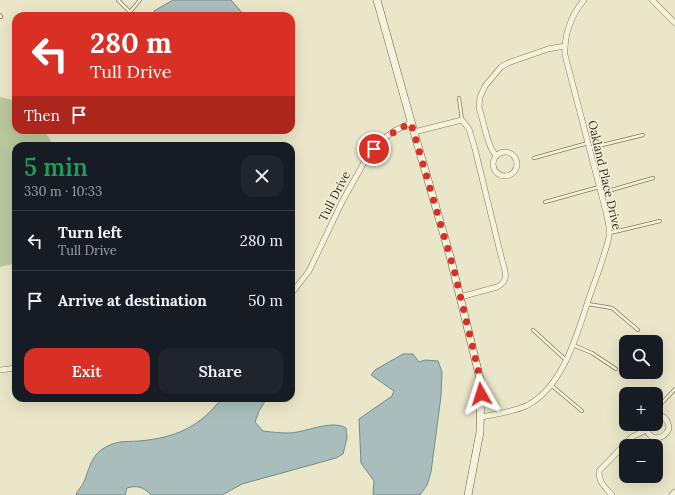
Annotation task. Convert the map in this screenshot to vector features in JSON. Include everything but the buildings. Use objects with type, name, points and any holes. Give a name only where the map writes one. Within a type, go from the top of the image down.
[{"type":"street","points":[[377,0],[460,297],[481,383],[480,432],[468,495]]},
{"type":"street","points":[[652,0],[675,24]]},
{"type":"street","name":"Oakland Place Drive","points":[[481,416],[513,410],[528,405],[538,398],[550,385],[566,360],[573,345],[606,251],[610,233],[606,212],[590,146],[568,68],[565,46],[567,33],[576,11],[583,2]]},
{"type":"street","points":[[496,156],[503,152],[511,153],[517,164],[511,174],[503,175],[496,172],[493,164],[496,156],[487,137],[479,107],[480,97],[485,86],[508,62],[548,49],[565,46]]},
{"type":"street","points":[[414,132],[462,120],[469,129],[475,149],[505,273],[505,280],[503,285],[460,297]]},
{"type":"street","name":"Tull Drive","points":[[295,289],[309,271],[343,200],[366,158],[382,140],[394,131],[411,123]]},
{"type":"street","points":[[0,370],[12,368]]},
{"type":"street","points":[[647,431],[650,436],[658,438],[665,435],[668,432],[669,424],[663,417]]},
{"type":"street","points":[[612,495],[601,483],[599,479],[599,471],[632,437],[644,431]]},
{"type":"lane","points":[[118,0],[130,12],[140,0]]},
{"type":"lane","points":[[459,98],[462,120]]},
{"type":"lane","points":[[534,158],[644,136]]},
{"type":"lane","points":[[601,193],[654,178]]},
{"type":"lane","points":[[545,202],[599,187]]},
{"type":"lane","points":[[610,233],[660,221]]},
{"type":"lane","points":[[587,304],[612,308],[638,330]]},
{"type":"lane","points":[[532,330],[566,360]]},
{"type":"lane","points":[[573,345],[592,353],[616,369]]},
{"type":"lane","points":[[550,385],[582,411]]},
{"type":"lane","points":[[663,402],[675,389]]},
{"type":"green space","points":[[0,97],[12,100],[12,134],[46,134],[52,142],[12,142],[12,264],[0,267]]},
{"type":"shaded area","points":[[173,0],[231,0],[242,12],[154,12]]},
{"type":"shaded area","points":[[403,354],[413,354],[419,362],[425,360],[438,361],[442,372],[441,396],[431,472],[427,485],[420,495],[373,495],[374,481],[361,463],[359,419],[392,396],[394,391],[371,375],[375,370]]},
{"type":"shaded area","points":[[219,402],[265,402],[255,422],[263,431],[288,433],[333,425],[346,428],[347,438],[343,454],[336,458],[242,484],[222,495],[151,495],[143,488],[134,487],[127,488],[125,495],[76,495],[84,482],[92,461],[101,450],[115,443],[139,441],[175,434],[196,424]]},
{"type":"route","points":[[374,149],[382,140],[394,131],[411,123],[454,270],[481,383],[481,394]]}]
